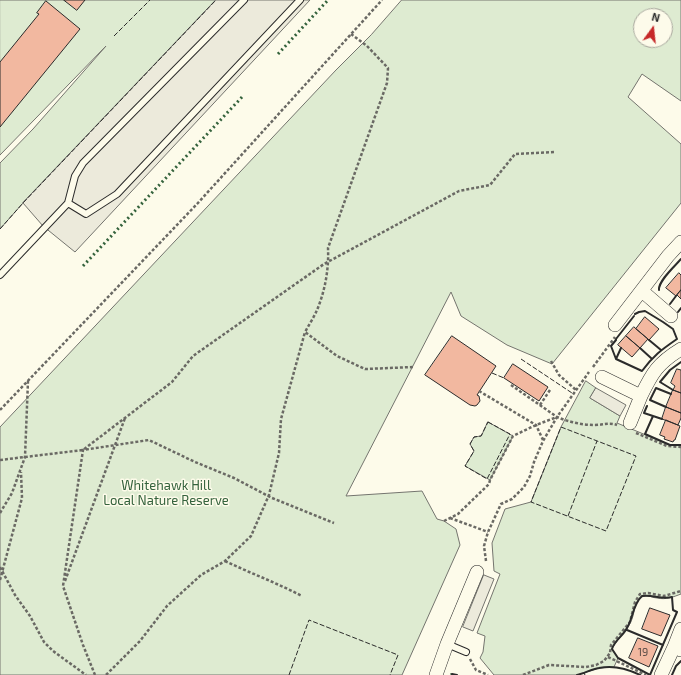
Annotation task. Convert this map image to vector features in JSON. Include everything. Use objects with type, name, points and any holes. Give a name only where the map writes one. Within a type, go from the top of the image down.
[{"type":"street","points":[[615,325],[668,256],[681,242]]},
{"type":"street","points":[[642,291],[670,316]]},
{"type":"street","points":[[630,423],[640,396],[652,374],[670,356],[681,349]]},
{"type":"street","points":[[602,377],[640,396]]},
{"type":"street","points":[[436,675],[447,644],[477,572]]},
{"type":"street","points":[[661,675],[677,649],[681,629]]},
{"type":"lane","points":[[0,275],[68,203],[75,176],[83,163],[244,0]]},
{"type":"lane","points":[[68,203],[86,214],[117,194],[300,0]]},
{"type":"lane","points":[[447,644],[466,652]]},
{"type":"path","points":[[0,410],[197,204],[382,0]]},
{"type":"path","points":[[106,675],[140,641],[167,606],[201,575],[224,561],[251,536],[269,495],[279,453],[281,419],[306,332],[317,310],[327,278],[329,261],[328,248],[388,84],[388,68],[367,46],[351,34]]},
{"type":"path","points":[[95,675],[82,645],[63,586],[83,450],[172,382],[193,356],[329,261],[459,191],[490,185],[515,154],[556,152]]},
{"type":"path","points":[[306,332],[337,356],[365,369],[413,367]]},
{"type":"path","points":[[552,361],[559,375],[576,390]]},
{"type":"path","points":[[0,513],[12,493],[25,457],[28,380]]},
{"type":"path","points":[[511,385],[557,417]]},
{"type":"path","points":[[540,405],[550,390]]},
{"type":"path","points":[[479,391],[536,425],[543,441]]},
{"type":"path","points":[[444,521],[458,514],[489,484],[513,436],[557,417]]},
{"type":"path","points":[[477,572],[481,573],[486,563],[484,546],[488,532],[501,504],[512,499],[520,492],[527,482],[543,441],[557,417]]},
{"type":"path","points":[[63,586],[125,418]]},
{"type":"path","points":[[0,460],[115,446],[149,440],[269,495],[272,498],[334,523]]},
{"type":"path","points":[[0,580],[22,498],[21,469]]},
{"type":"path","points":[[450,518],[488,532]]},
{"type":"path","points":[[224,561],[302,596]]},
{"type":"path","points":[[0,567],[15,595],[30,616],[44,642],[53,651],[86,675]]},
{"type":"path","points":[[523,675],[549,665],[591,666],[604,661],[608,657],[611,644],[630,622],[635,602],[640,594],[648,593],[664,596],[681,591]]},
{"type":"path","points":[[466,652],[476,670],[488,675]]},
{"type":"path","points":[[608,657],[646,675]]},
{"type":"green space","points":[[0,0],[216,0],[0,229],[0,163],[33,129],[106,46],[0,155]]},
{"type":"green space","name":"Whitehawk Hill Local Nature Reserve","points":[[402,0],[681,0],[681,101],[642,74],[628,97],[681,144],[681,203],[552,364],[507,345],[461,316],[451,292],[346,496],[422,491],[437,519],[444,521],[456,529],[460,545],[402,675],[0,675],[0,427],[336,70],[371,35]]},
{"type":"green space","points":[[586,381],[596,388],[590,398],[620,416],[617,423],[670,445],[681,445],[681,594],[660,599],[646,596],[639,599],[630,623],[612,649],[618,658],[614,667],[599,668],[577,675],[494,675],[480,658],[483,652],[485,636],[477,633],[500,574],[494,571],[492,543],[505,509],[531,502],[561,427]]},
{"type":"green space","points":[[488,422],[513,436],[490,480],[465,466],[474,451],[470,444],[474,437],[481,436]]},
{"type":"shaded area","points":[[216,0],[310,0],[75,252],[43,226],[23,203]]},
{"type":"shaded area","points":[[596,388],[626,405],[620,416],[590,398]]},
{"type":"shaded area","points":[[484,575],[494,579],[473,631],[463,627]]},
{"type":"building","points":[[64,0],[85,0],[77,10]]},
{"type":"building","points":[[46,1],[80,29],[0,127],[0,62],[39,14],[37,13]]},
{"type":"building","points":[[679,273],[681,275],[681,290],[676,296],[666,288]]},
{"type":"building","points":[[681,290],[681,299],[677,295]]},
{"type":"building","points":[[645,317],[659,329],[649,340],[636,329]]},
{"type":"building","points":[[634,327],[648,339],[640,348],[626,336]]},
{"type":"building","points":[[452,336],[496,366],[477,395],[479,396],[480,401],[475,406],[470,405],[425,375]]},
{"type":"building","points":[[626,336],[640,348],[632,357],[618,345]]},
{"type":"building","points":[[513,364],[548,387],[539,401],[504,378]]},
{"type":"building","points":[[677,369],[681,370],[681,393],[673,390],[675,386],[671,383]]},
{"type":"building","points":[[673,390],[681,393],[681,413],[666,407]]},
{"type":"building","points":[[666,407],[681,413],[681,418],[678,425],[662,419]]},
{"type":"building","points":[[666,420],[680,426],[673,442],[664,439],[665,437],[660,435]]},
{"type":"building","points":[[650,608],[670,615],[661,636],[642,629]]},
{"type":"building","points":[[638,638],[658,646],[649,667],[629,658]]},
{"type":"hedge","points":[[278,54],[328,0]]},
{"type":"hedge","points":[[83,266],[243,96]]},
{"type":"fence","points":[[114,36],[150,0]]},
{"type":"fence","points":[[0,229],[216,0]]},
{"type":"fence","points":[[521,359],[572,393]]},
{"type":"fence","points":[[492,373],[504,378]]},
{"type":"fence","points":[[488,422],[510,434],[487,479],[465,466],[474,451],[470,444],[474,437],[481,436],[488,422]]},
{"type":"fence","points":[[561,427],[636,456],[606,531],[531,502],[561,427]]},
{"type":"fence","points":[[568,516],[597,441]]},
{"type":"fence","points":[[289,675],[309,620],[398,655],[390,675]]},
{"type":"wall","points":[[659,290],[661,282],[681,259]]},
{"type":"wall","points":[[670,304],[676,296]]},
{"type":"wall","points":[[678,312],[681,308]]},
{"type":"wall","points":[[616,340],[611,346],[616,359],[642,371],[650,361],[677,339],[673,329],[645,311],[635,314]]},
{"type":"wall","points":[[616,339],[634,316]]},
{"type":"wall","points":[[649,340],[661,350]]},
{"type":"wall","points":[[616,359],[621,348]]},
{"type":"wall","points":[[640,348],[651,358]]},
{"type":"wall","points":[[673,390],[660,382],[670,370],[681,362]]},
{"type":"wall","points":[[666,407],[650,400],[656,388],[671,394]]},
{"type":"wall","points":[[647,406],[644,413],[662,419]]},
{"type":"wall","points":[[653,416],[645,434],[670,445],[681,445]]},
{"type":"wall","points":[[642,596],[664,598],[672,597],[673,610],[677,612],[650,675],[618,658],[612,649],[627,628],[635,607],[642,596]]},
{"type":"wall","points":[[627,630],[663,645]]},
{"type":"wall","points":[[672,675],[676,666],[681,661]]},
{"type":"wall","points":[[577,675],[604,667],[625,669],[640,675]]},
{"type":"wall","points":[[452,674],[457,675]]}]
